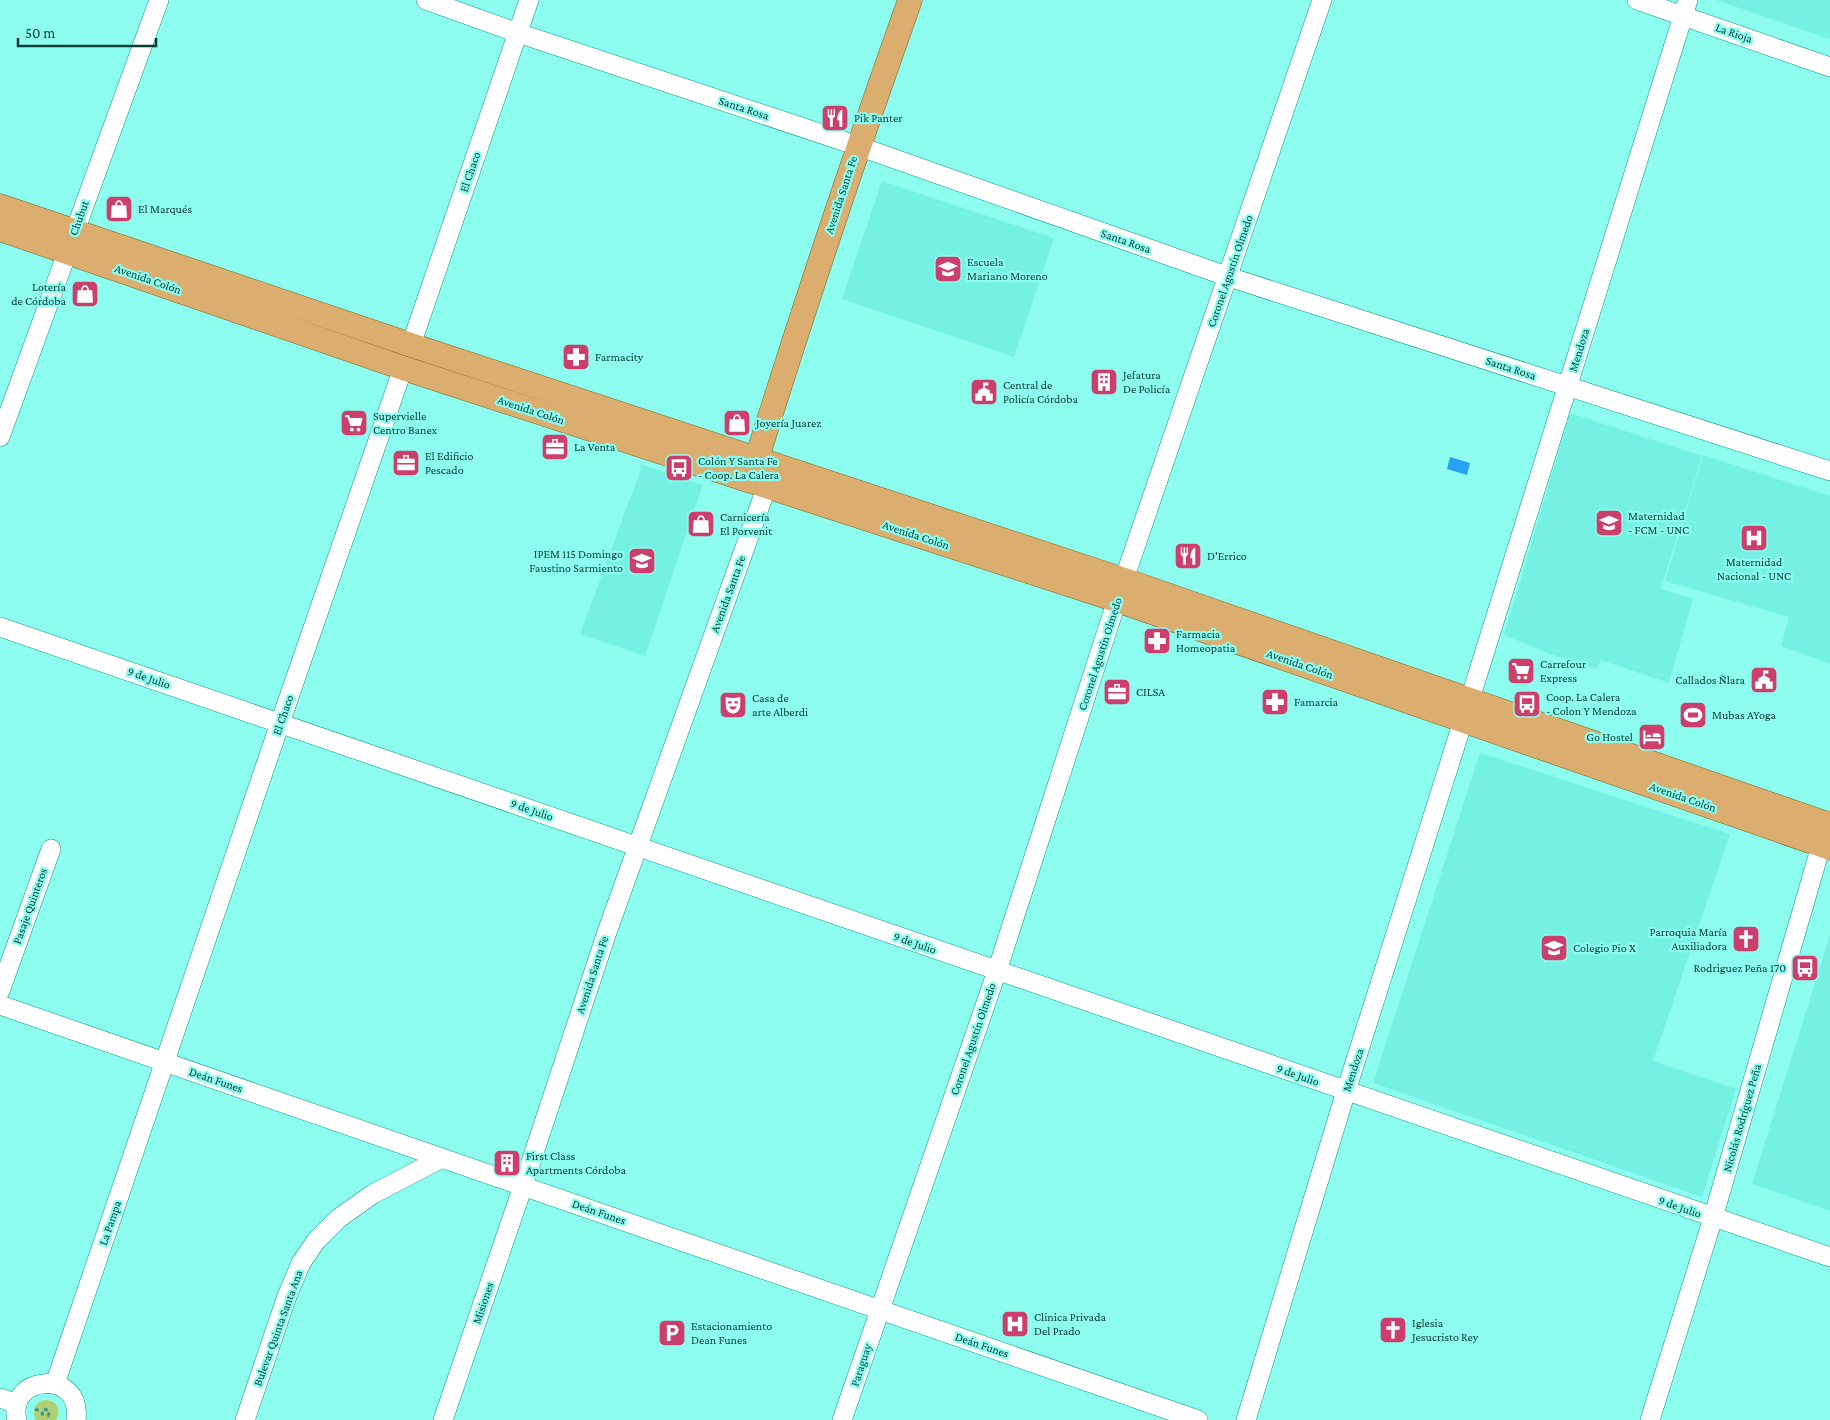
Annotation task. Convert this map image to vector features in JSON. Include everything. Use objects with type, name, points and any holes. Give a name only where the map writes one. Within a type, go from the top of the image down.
[{"type":"main road","name":"Avenida Santa Fe","points":[[758,458],[806,302],[858,146],[910,0]]},
{"type":"main road","name":"Avenida Colón","points":[[0,206],[71,241],[403,368],[767,486],[1121,590]]},
{"type":"main road","name":"Avenida Colón","points":[[0,228],[71,241],[411,344],[758,458],[1121,590],[1467,710],[1828,831]]},
{"type":"main road","points":[[758,458],[767,486]]},
{"type":"street","name":"Chubut","points":[[0,437],[160,0]]},
{"type":"street","name":"Santa Rosa","points":[[426,0],[518,33],[858,146],[1228,277],[1830,471]]},
{"type":"street","name":"El Chaco","points":[[411,344],[529,0]]},
{"type":"street","name":"Coronel Agustín Olmedo","points":[[879,1310],[997,971],[1121,590],[1322,0]]},
{"type":"street","name":"La Rioja","points":[[1637,0],[1686,8],[1830,67]]},
{"type":"street","name":"Mendoza","points":[[1246,1420],[1346,1092],[1686,8]]},
{"type":"street","name":"El Chaco","points":[[166,1062],[403,368]]},
{"type":"street","name":"Avenida Santa Fe","points":[[523,1186],[607,932],[767,486]]},
{"type":"street","name":"9 de Julio","points":[[0,627],[1346,1092],[1830,1257]]},
{"type":"street","name":"Nicolás Rodríguez Peña","points":[[1650,1420],[1713,1218],[1828,831]]},
{"type":"street","name":"Pasaje Quinteros","points":[[0,991],[51,849]]},
{"type":"street","name":"Deán Funes","points":[[0,1005],[1198,1420]]},
{"type":"street","name":"La Pampa","points":[[55,1384],[166,1062]]},
{"type":"street","name":"Bulevar Quinta Santa Ana","points":[[245,1420],[287,1296],[301,1263],[316,1241],[339,1218],[373,1194],[442,1158]]},
{"type":"street","name":"Misiones","points":[[443,1420],[523,1186]]},
{"type":"street","name":"Paraguay","points":[[842,1420],[879,1310]]},
{"type":"street","points":[[12,1407],[28,1389],[36,1384],[46,1382],[64,1388],[71,1394],[77,1412],[76,1420]]},
{"type":"shaded area","points":[[1716,0],[1830,0],[1830,39]]},
{"type":"shaded area","name":"Escuela Mariano Moreno","points":[[882,181],[1054,238],[1014,357],[842,299]]},
{"type":"shaded area","name":"Maternidad - FCM - UNC","points":[[1570,413],[1702,456],[1661,589],[1693,599],[1669,683],[1601,660],[1597,669],[1550,654],[1504,635]]},
{"type":"shaded area","name":"Maternidad Nacional - UNC","points":[[1703,455],[1830,496],[1830,664],[1781,646],[1789,617],[1665,581]]},
{"type":"shaded area","points":[[1450,457],[1470,463],[1467,475],[1447,469]]},
{"type":"shaded area","name":"IPEM 115 Domingo Faustino Sarmiento","points":[[639,464],[703,485],[645,656],[580,634],[641,469]]},
{"type":"shaded area","name":"Colegio Pio X","points":[[1480,753],[1730,834],[1653,1061],[1736,1089],[1702,1197],[1373,1083]]},
{"type":"shaded area","points":[[1830,935],[1830,1211],[1752,1184]]},
{"type":"green space","points":[[45,1400],[53,1402],[57,1406],[58,1416],[56,1420],[36,1420],[35,1407]]},
{"type":"place","name":"Pik Panter","points":[[835,118]]},
{"type":"place","name":"El Marqués","points":[[119,209]]},
{"type":"place","name":"Escuela Mariano Moreno","points":[[948,269]]},
{"type":"place","name":"Lotería de Córdoba","points":[[85,294]]},
{"type":"place","name":"Farmacity","points":[[576,357]]},
{"type":"place","name":"Jefatura De Policía","points":[[1104,382]]},
{"type":"place","name":"Central de Policía Córdoba","points":[[984,392]]},
{"type":"place","name":"Supervielle Centro Banex","points":[[354,423]]},
{"type":"place","name":"Joyería Juarez","points":[[737,423]]},
{"type":"place","name":"La Venta","points":[[555,447]]},
{"type":"place","name":"El Edificio Pescado","points":[[406,463]]},
{"type":"place","name":"Colón Y Santa Fe - Coop. La Calera","points":[[679,468]]},
{"type":"place","name":"Maternidad - FCM - UNC","points":[[1609,523]]},
{"type":"place","name":"Carnicería El Porvenit","points":[[701,524]]},
{"type":"place","name":"Maternidad Nacional - UNC","points":[[1754,538]]},
{"type":"place","name":"D'Errico","points":[[1188,556]]},
{"type":"place","name":"IPEM 115 Domingo Faustino Sarmiento","points":[[642,561]]},
{"type":"place","name":"Farmacia Homeopatia","points":[[1157,641]]},
{"type":"place","name":"Carrefour Express","points":[[1521,671]]},
{"type":"place","name":"Callados Ñlara","points":[[1764,680]]},
{"type":"place","name":"CILSA","points":[[1117,692]]},
{"type":"place","name":"Famarcia","points":[[1275,702]]},
{"type":"place","name":"Coop. La Calera - Colon Y Mendoza","points":[[1527,704]]},
{"type":"place","name":"Casa de arte Alberdi","points":[[733,705]]},
{"type":"place","name":"Mubas AYoga","points":[[1693,715]]},
{"type":"place","name":"Go Hostel","points":[[1652,737]]},
{"type":"place","name":"Parroquia María Auxiliadora","points":[[1746,939]]},
{"type":"place","name":"Colegio Pio X","points":[[1554,948]]},
{"type":"place","name":"Rodriguez Peña 170","points":[[1805,968]]},
{"type":"place","name":"First Class Apartments Córdoba","points":[[507,1163]]},
{"type":"place","name":"Clinica Privada Del Prado","points":[[1015,1324]]},
{"type":"place","name":"Iglesia Jesucristo Rey","points":[[1393,1330]]},
{"type":"place","name":"Estacionamiento Dean Funes","points":[[672,1333]]}]
